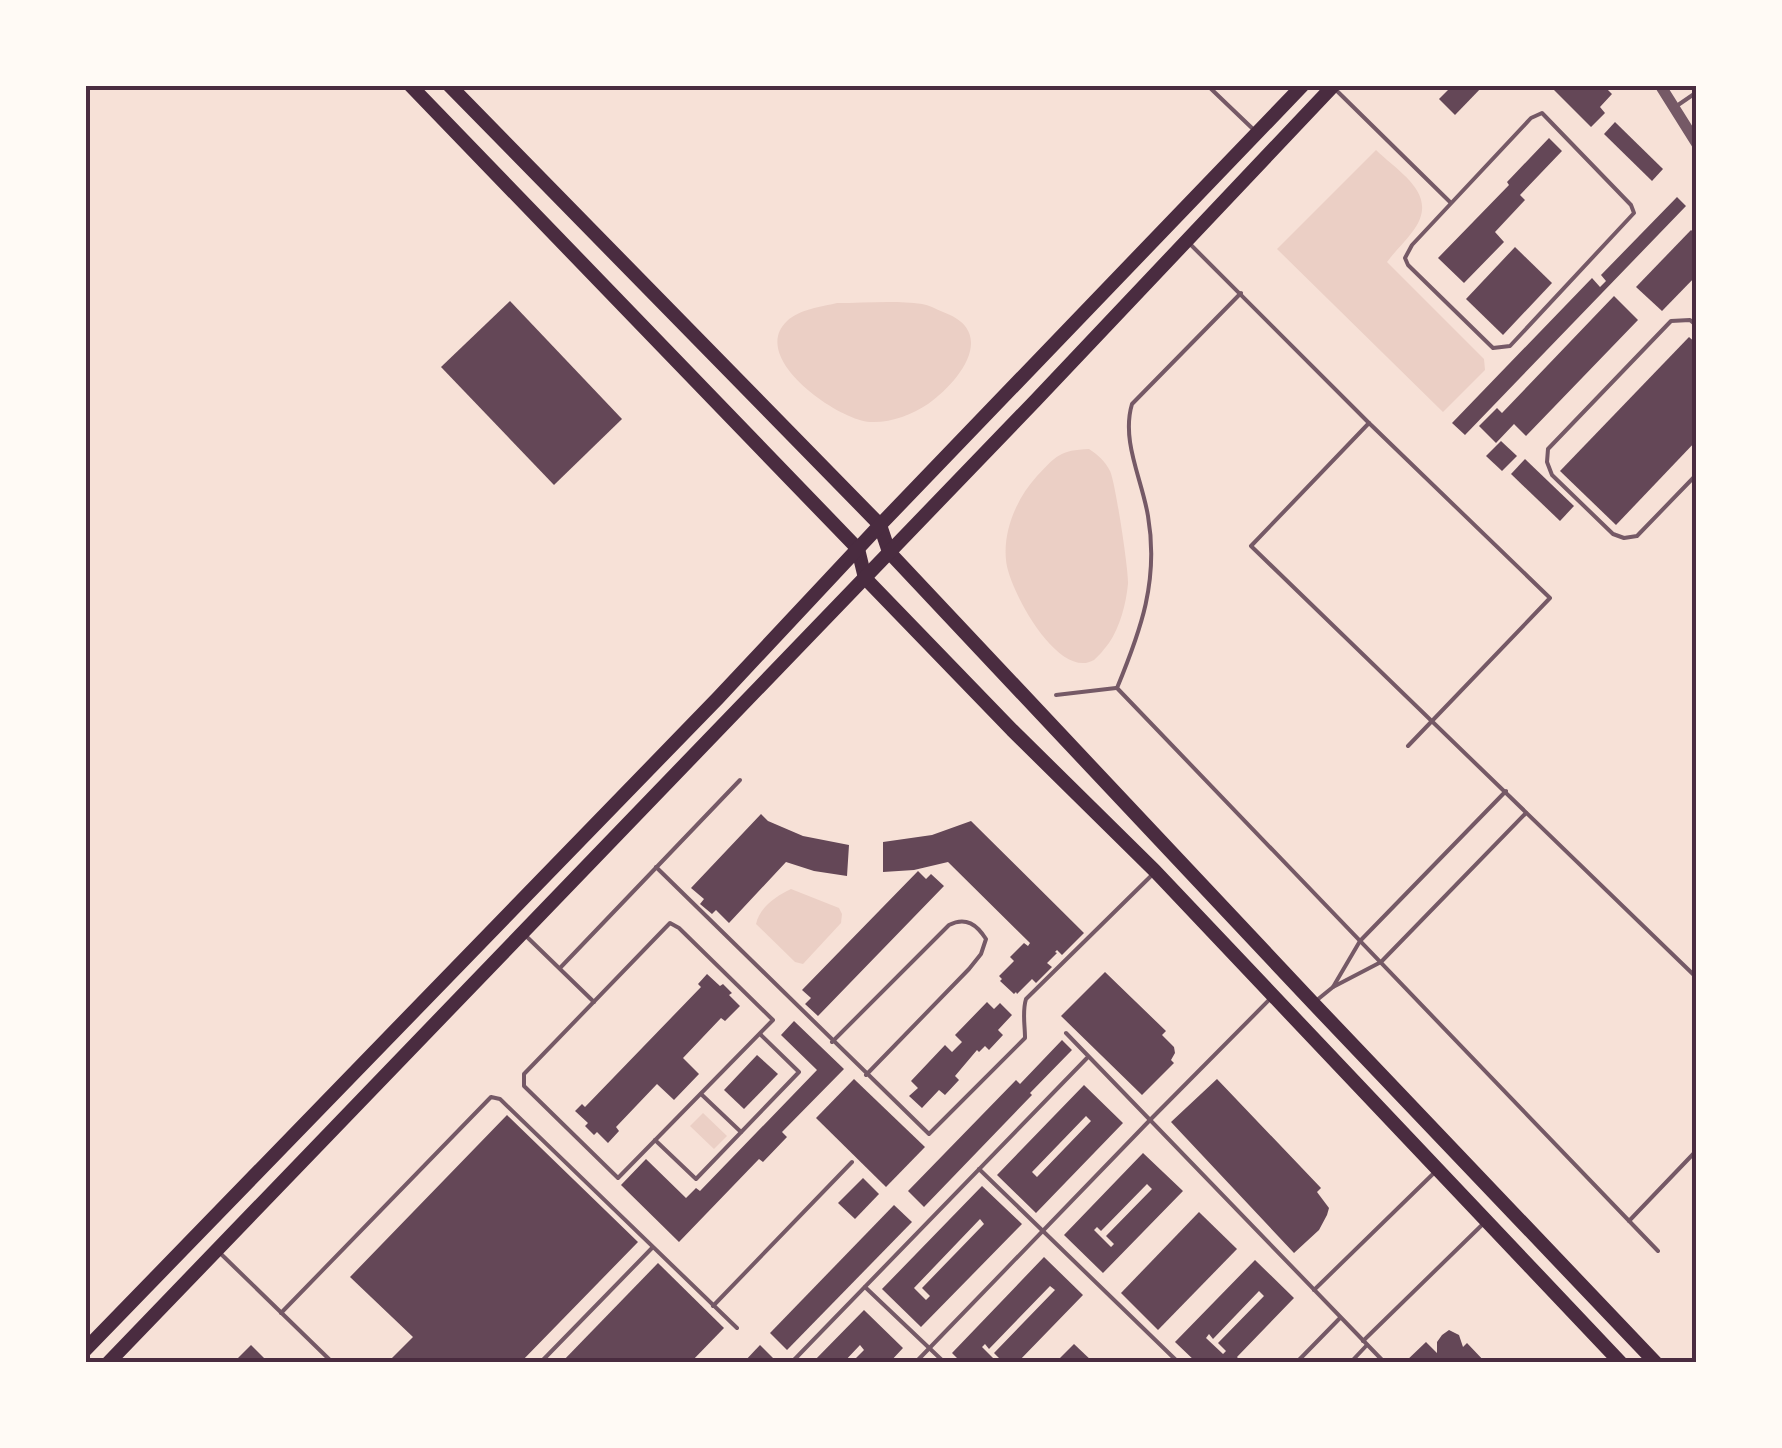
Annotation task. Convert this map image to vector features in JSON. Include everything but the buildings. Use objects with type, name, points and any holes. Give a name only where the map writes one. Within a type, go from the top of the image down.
[{"type":"main road","points":[[410,85],[858,549],[865,578],[1156,871],[1621,1363]]},
{"type":"main road","points":[[449,85],[880,525],[889,552],[1656,1363]]},
{"type":"main road","points":[[85,1350],[718,698],[1303,85]]},
{"type":"main road","points":[[108,1363],[1036,401],[1333,86]]},
{"type":"street","points":[[1660,85],[1697,144]]},
{"type":"lane","points":[[1206,85],[1257,133]]},
{"type":"lane","points":[[1333,86],[1451,203]]},
{"type":"lane","points":[[1674,107],[1697,92]]},
{"type":"lane","points":[[1542,112],[1631,205],[1634,213],[1510,346],[1493,348],[1405,258],[1412,244],[1451,203],[1531,118],[1542,112]]},
{"type":"lane","points":[[1186,239],[1368,423],[1550,598],[1408,746]]},
{"type":"lane","points":[[1118,688],[1148,602],[1152,562],[1149,518],[1128,437],[1132,404],[1241,293]]},
{"type":"lane","points":[[1697,326],[1690,320],[1671,321],[1548,448],[1548,462],[1552,475],[1613,534],[1624,538],[1638,536],[1697,474]]},
{"type":"lane","points":[[1368,423],[1251,546],[1697,978]]},
{"type":"lane","points":[[1056,695],[1118,688]]},
{"type":"lane","points":[[1118,688],[1658,1251]]},
{"type":"lane","points":[[560,968],[740,780]]},
{"type":"lane","points":[[1314,1004],[1332,987],[1360,941],[1506,791]]},
{"type":"lane","points":[[1332,987],[1380,962],[1527,812]]},
{"type":"lane","points":[[656,868],[929,1134],[1024,1038],[1026,1021],[1022,1010],[1026,998],[1156,871]]},
{"type":"lane","points":[[832,1042],[949,925],[963,920],[974,924],[986,940],[981,954],[866,1075]]},
{"type":"lane","points":[[670,923],[774,1020],[618,1178],[524,1086],[524,1074],[594,1002],[670,923]]},
{"type":"lane","points":[[522,932],[594,1002]]},
{"type":"lane","points":[[915,1363],[1273,995]]},
{"type":"lane","points":[[1066,1033],[1384,1363]]},
{"type":"lane","points":[[656,1140],[696,1179],[799,1072],[760,1034]]},
{"type":"lane","points":[[790,1363],[1088,1056]]},
{"type":"lane","points":[[701,1094],[742,1132]]},
{"type":"lane","points":[[281,1312],[490,1096],[500,1099],[737,1328]]},
{"type":"lane","points":[[1629,1221],[1697,1150]]},
{"type":"lane","points":[[713,1306],[852,1162]]},
{"type":"lane","points":[[979,1169],[1179,1363]]},
{"type":"lane","points":[[1314,1290],[1436,1170]]},
{"type":"lane","points":[[1350,1363],[1365,1343],[1486,1221]]},
{"type":"lane","points":[[540,1363],[652,1247]]},
{"type":"lane","points":[[216,1250],[333,1363]]},
{"type":"lane","points":[[865,1286],[945,1363]]},
{"type":"lane","points":[[1296,1363],[1340,1318]]},
{"type":"shaded area","points":[[1376,150],[1414,186],[1422,207],[1413,231],[1387,262],[1484,359],[1485,370],[1443,412],[1277,249]]},
{"type":"shaded area","points":[[901,302],[932,307],[960,321],[969,332],[968,357],[940,395],[921,408],[886,421],[856,419],[802,385],[779,352],[778,336],[787,321],[804,311],[837,303]]},
{"type":"shaded area","points":[[1089,449],[1110,471],[1128,584],[1113,637],[1094,660],[1080,663],[1065,657],[1037,628],[1009,573],[1006,549],[1013,515],[1037,476],[1059,455]]},
{"type":"shaded area","points":[[791,889],[839,908],[842,914],[841,923],[803,964],[795,962],[756,924],[769,903]]},
{"type":"shaded area","points":[[703,1113],[727,1136],[714,1149],[690,1126]]}]
